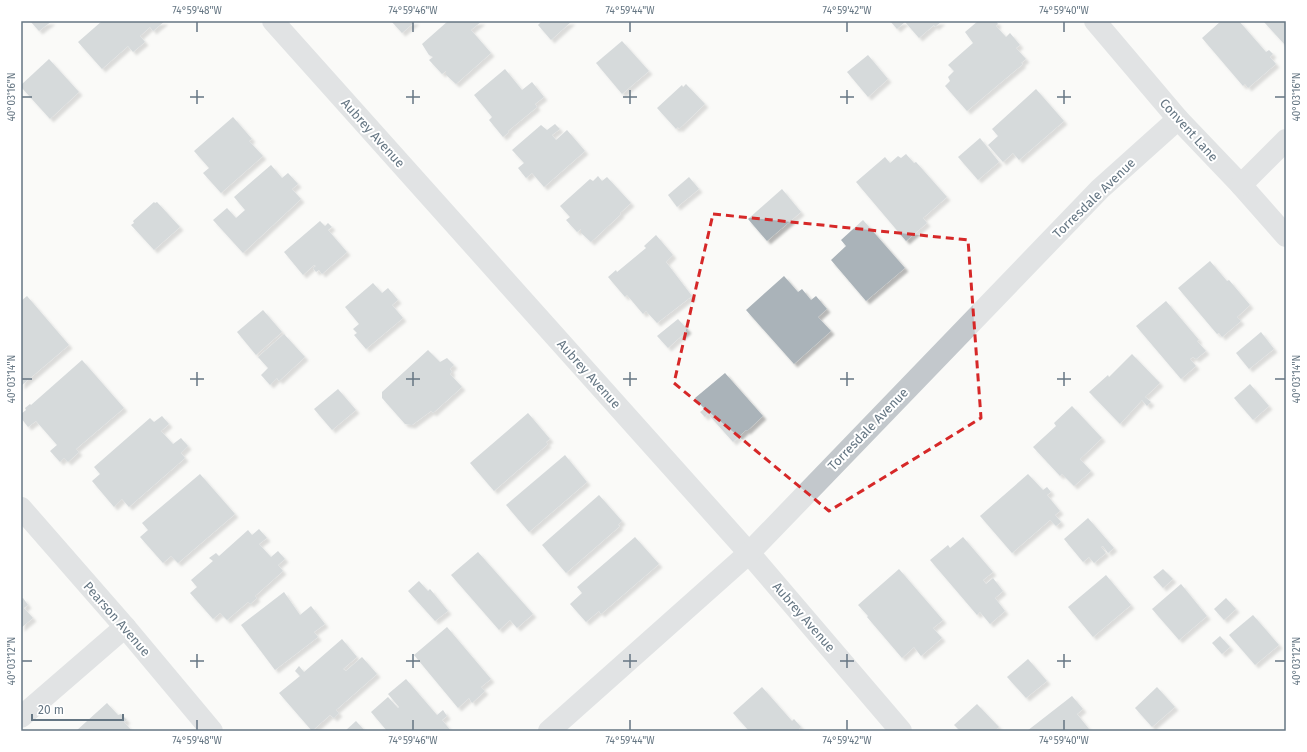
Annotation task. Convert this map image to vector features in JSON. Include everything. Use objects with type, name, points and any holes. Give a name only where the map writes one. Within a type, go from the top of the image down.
[{"type":"street","name":"Aubrey Avenue","points":[[273,21],[749,553],[901,731]]},
{"type":"street","name":"Convent Lane","points":[[1095,21],[1178,119],[1241,185],[1286,236]]},
{"type":"street","name":"Torresdale Avenue","points":[[549,731],[749,553],[1100,189],[1178,119]]},
{"type":"street","points":[[1241,185],[1286,140]]},
{"type":"street","name":"Pearson Avenue","points":[[21,508],[125,627],[212,731]]},
{"type":"street","points":[[21,717],[125,627]]},
{"type":"highlighted area","points":[[713,214],[968,240],[981,418],[829,511],[674,383]]},
{"type":"building","points":[[30,21],[52,21],[39,31]]},
{"type":"building","points":[[102,21],[165,21],[153,31],[150,27],[140,36],[145,42],[133,52],[128,46],[102,69],[78,42]]},
{"type":"building","points":[[391,21],[416,21],[402,33]]},
{"type":"building","points":[[448,21],[482,21],[471,30],[491,53],[456,84],[446,75],[446,71],[442,74],[429,60],[433,57],[429,55],[422,44]]},
{"type":"building","points":[[542,21],[572,21],[551,40],[538,25]]},
{"type":"building","points":[[890,21],[942,21],[935,27],[934,25],[919,38],[905,22],[897,29]]},
{"type":"building","points":[[978,21],[996,21],[998,24],[996,26],[1006,37],[1010,33],[1020,45],[1016,48],[1026,59],[1021,63],[1023,64],[967,111],[945,86],[950,81],[948,77],[954,71],[948,65],[973,43],[965,32]]},
{"type":"building","points":[[1221,21],[1239,21],[1266,52],[1269,50],[1273,54],[1270,57],[1276,64],[1248,88],[1245,84],[1243,86],[1202,38]]},
{"type":"building","points":[[1263,21],[1286,21],[1286,46]]},
{"type":"building","points":[[622,41],[649,71],[622,94],[596,63]]},
{"type":"building","points":[[868,55],[888,79],[868,97],[847,72]]},
{"type":"building","points":[[49,59],[79,92],[50,119],[21,87],[21,85]]},
{"type":"building","points":[[505,69],[522,90],[532,82],[544,97],[535,104],[537,107],[503,137],[489,120],[492,117],[474,95]]},
{"type":"building","points":[[686,84],[705,104],[679,129],[678,127],[676,129],[657,108],[682,85],[683,87]]},
{"type":"building","points":[[1036,89],[1064,121],[1019,160],[1013,153],[1003,162],[988,145],[998,136],[992,129]]},
{"type":"building","points":[[233,117],[252,139],[249,141],[263,156],[221,193],[203,173],[209,168],[194,151]]},
{"type":"building","points":[[555,124],[560,129],[552,135],[556,140],[567,130],[585,151],[544,187],[532,173],[526,178],[518,168],[524,163],[512,150],[541,125],[547,130]]},
{"type":"building","points":[[980,138],[999,162],[978,180],[958,157]]},
{"type":"building","points":[[906,154],[914,163],[916,162],[947,197],[923,218],[927,223],[906,241],[856,182],[885,157],[890,163],[898,156],[901,158]]},
{"type":"building","points":[[271,165],[282,178],[288,173],[298,184],[292,189],[301,199],[243,253],[213,220],[227,208],[236,218],[245,210],[234,197]]},
{"type":"building","points":[[598,176],[602,181],[607,177],[631,203],[591,242],[581,233],[581,229],[577,232],[566,220],[570,217],[560,206],[590,179],[593,181]]},
{"type":"building","points":[[689,177],[699,189],[677,207],[668,195]]},
{"type":"building","points":[[782,189],[801,212],[767,241],[748,219]]},
{"type":"building","points":[[154,202],[157,202],[180,227],[154,250],[131,225],[134,223],[133,221]]},
{"type":"building","points":[[863,220],[905,268],[866,301],[831,260],[846,246],[841,240]]},
{"type":"building","points":[[320,221],[325,226],[328,223],[332,227],[328,230],[347,252],[322,274],[319,270],[316,272],[313,268],[316,266],[314,265],[303,275],[284,252]]},
{"type":"building","points":[[656,235],[673,255],[666,262],[692,296],[657,323],[646,311],[643,314],[627,295],[625,297],[608,277],[616,270],[617,272],[646,248],[644,246]]},
{"type":"building","points":[[1210,261],[1227,281],[1229,280],[1250,305],[1237,317],[1241,321],[1222,337],[1219,333],[1217,334],[1178,288]]},
{"type":"building","points":[[784,276],[798,292],[802,289],[811,300],[816,296],[827,309],[818,317],[831,331],[794,364],[746,310]]},
{"type":"building","points":[[373,283],[382,293],[388,288],[398,300],[392,305],[403,318],[366,349],[354,335],[357,333],[353,329],[359,324],[345,307]]},
{"type":"building","points":[[27,296],[69,345],[21,386],[21,301]]},
{"type":"building","points":[[1166,301],[1199,340],[1197,341],[1206,351],[1196,359],[1193,357],[1190,359],[1196,366],[1181,379],[1136,326]]},
{"type":"building","points":[[263,310],[282,332],[256,355],[237,332]]},
{"type":"building","points":[[678,319],[688,330],[668,348],[657,336]]},
{"type":"building","points":[[1261,332],[1274,349],[1249,369],[1236,353]]},
{"type":"building","points":[[284,334],[305,357],[279,381],[277,378],[270,385],[261,375],[268,368],[258,357]]},
{"type":"building","points":[[428,350],[440,362],[447,358],[454,365],[450,369],[452,372],[450,374],[462,387],[433,413],[431,411],[412,425],[405,424],[382,398],[382,392]]},
{"type":"building","points":[[1132,354],[1160,383],[1145,397],[1151,402],[1147,406],[1142,400],[1120,424],[1089,392],[1108,375],[1109,377]]},
{"type":"building","points":[[82,360],[124,408],[76,449],[79,452],[68,462],[64,458],[60,462],[50,451],[57,445],[36,421],[28,427],[21,418],[21,414],[26,410],[25,408],[30,404],[31,405]]},
{"type":"building","points":[[725,373],[763,416],[733,442],[708,414],[705,417],[700,412],[704,409],[695,398]]},
{"type":"building","points":[[1250,384],[1269,406],[1253,420],[1234,398]]},
{"type":"building","points":[[338,389],[356,410],[332,430],[314,409]]},
{"type":"building","points":[[1072,406],[1102,438],[1080,459],[1091,471],[1074,486],[1062,474],[1060,476],[1033,447],[1056,426],[1054,423]]},
{"type":"building","points":[[528,413],[550,439],[546,442],[548,444],[494,491],[470,463]]},
{"type":"building","points":[[162,416],[169,424],[161,431],[173,444],[181,438],[188,446],[181,453],[185,458],[129,507],[122,499],[114,507],[92,481],[100,474],[94,467],[150,418],[154,422]]},
{"type":"building","points":[[565,455],[587,482],[529,532],[506,505]]},
{"type":"building","points":[[200,474],[235,514],[178,563],[171,556],[163,563],[140,537],[148,530],[142,523]]},
{"type":"building","points":[[1028,474],[1043,490],[1047,487],[1051,492],[1047,495],[1060,511],[1055,515],[1061,522],[1056,526],[1050,520],[1012,553],[980,516]]},
{"type":"building","points":[[599,495],[622,521],[618,525],[620,526],[566,573],[542,545]]},
{"type":"building","points":[[1088,518],[1114,548],[1108,553],[1103,546],[1101,547],[1106,553],[1094,563],[1089,557],[1083,562],[1064,539]]},
{"type":"building","points":[[259,529],[267,538],[259,544],[271,557],[278,551],[285,559],[278,565],[283,571],[255,596],[257,598],[250,604],[248,602],[227,620],[220,613],[213,619],[190,593],[197,587],[191,580],[213,561],[209,558],[216,553],[219,556],[248,530],[252,535]]},
{"type":"building","points":[[635,537],[659,564],[601,614],[599,611],[586,622],[570,604],[582,593],[577,587]]},
{"type":"building","points":[[963,537],[993,572],[983,580],[986,584],[993,578],[1003,591],[995,598],[1005,611],[990,624],[980,612],[977,615],[930,560],[948,545],[950,548]]},
{"type":"building","points":[[478,552],[533,614],[517,628],[510,620],[499,630],[451,575]]},
{"type":"building","points":[[899,569],[943,620],[933,628],[942,638],[921,656],[914,647],[902,658],[858,605]]},
{"type":"building","points":[[1163,569],[1173,579],[1163,588],[1153,577]]},
{"type":"building","points":[[1106,575],[1131,605],[1093,637],[1068,607]]},
{"type":"building","points":[[419,581],[428,591],[430,589],[448,611],[435,621],[408,591]]},
{"type":"building","points":[[1181,584],[1207,616],[1179,640],[1152,609]]},
{"type":"building","points":[[284,592],[300,615],[311,606],[325,624],[314,632],[318,637],[275,670],[241,625]]},
{"type":"building","points":[[23,598],[28,605],[24,608],[33,618],[21,628],[21,599]]},
{"type":"building","points":[[1226,598],[1236,609],[1224,620],[1214,609]]},
{"type":"building","points":[[1253,615],[1279,645],[1255,665],[1229,635]]},
{"type":"building","points":[[447,627],[491,679],[481,687],[485,691],[472,703],[469,698],[458,708],[414,655]]},
{"type":"building","points":[[1220,636],[1230,647],[1222,654],[1212,643]]},
{"type":"building","points":[[342,639],[357,657],[343,669],[346,671],[362,657],[377,674],[336,710],[339,713],[334,718],[330,715],[312,731],[279,693],[300,676],[295,671],[299,666],[304,672]]},
{"type":"building","points":[[1028,659],[1047,681],[1026,698],[1007,677]]},
{"type":"building","points":[[406,679],[437,715],[443,710],[447,716],[442,720],[451,731],[387,731],[371,712],[388,697],[398,708],[399,707],[388,694]]},
{"type":"building","points":[[762,687],[792,721],[794,719],[801,727],[799,729],[800,731],[749,731],[733,713]]},
{"type":"building","points":[[1157,687],[1175,707],[1152,727],[1135,708]]},
{"type":"building","points":[[1072,696],[1083,709],[1077,714],[1089,729],[1087,731],[1027,731]]},
{"type":"building","points":[[107,703],[118,715],[121,714],[127,720],[124,722],[132,731],[76,731]]},
{"type":"building","points":[[977,704],[999,727],[995,731],[960,731],[954,725]]},
{"type":"building","points":[[356,721],[365,731],[345,731]]}]
